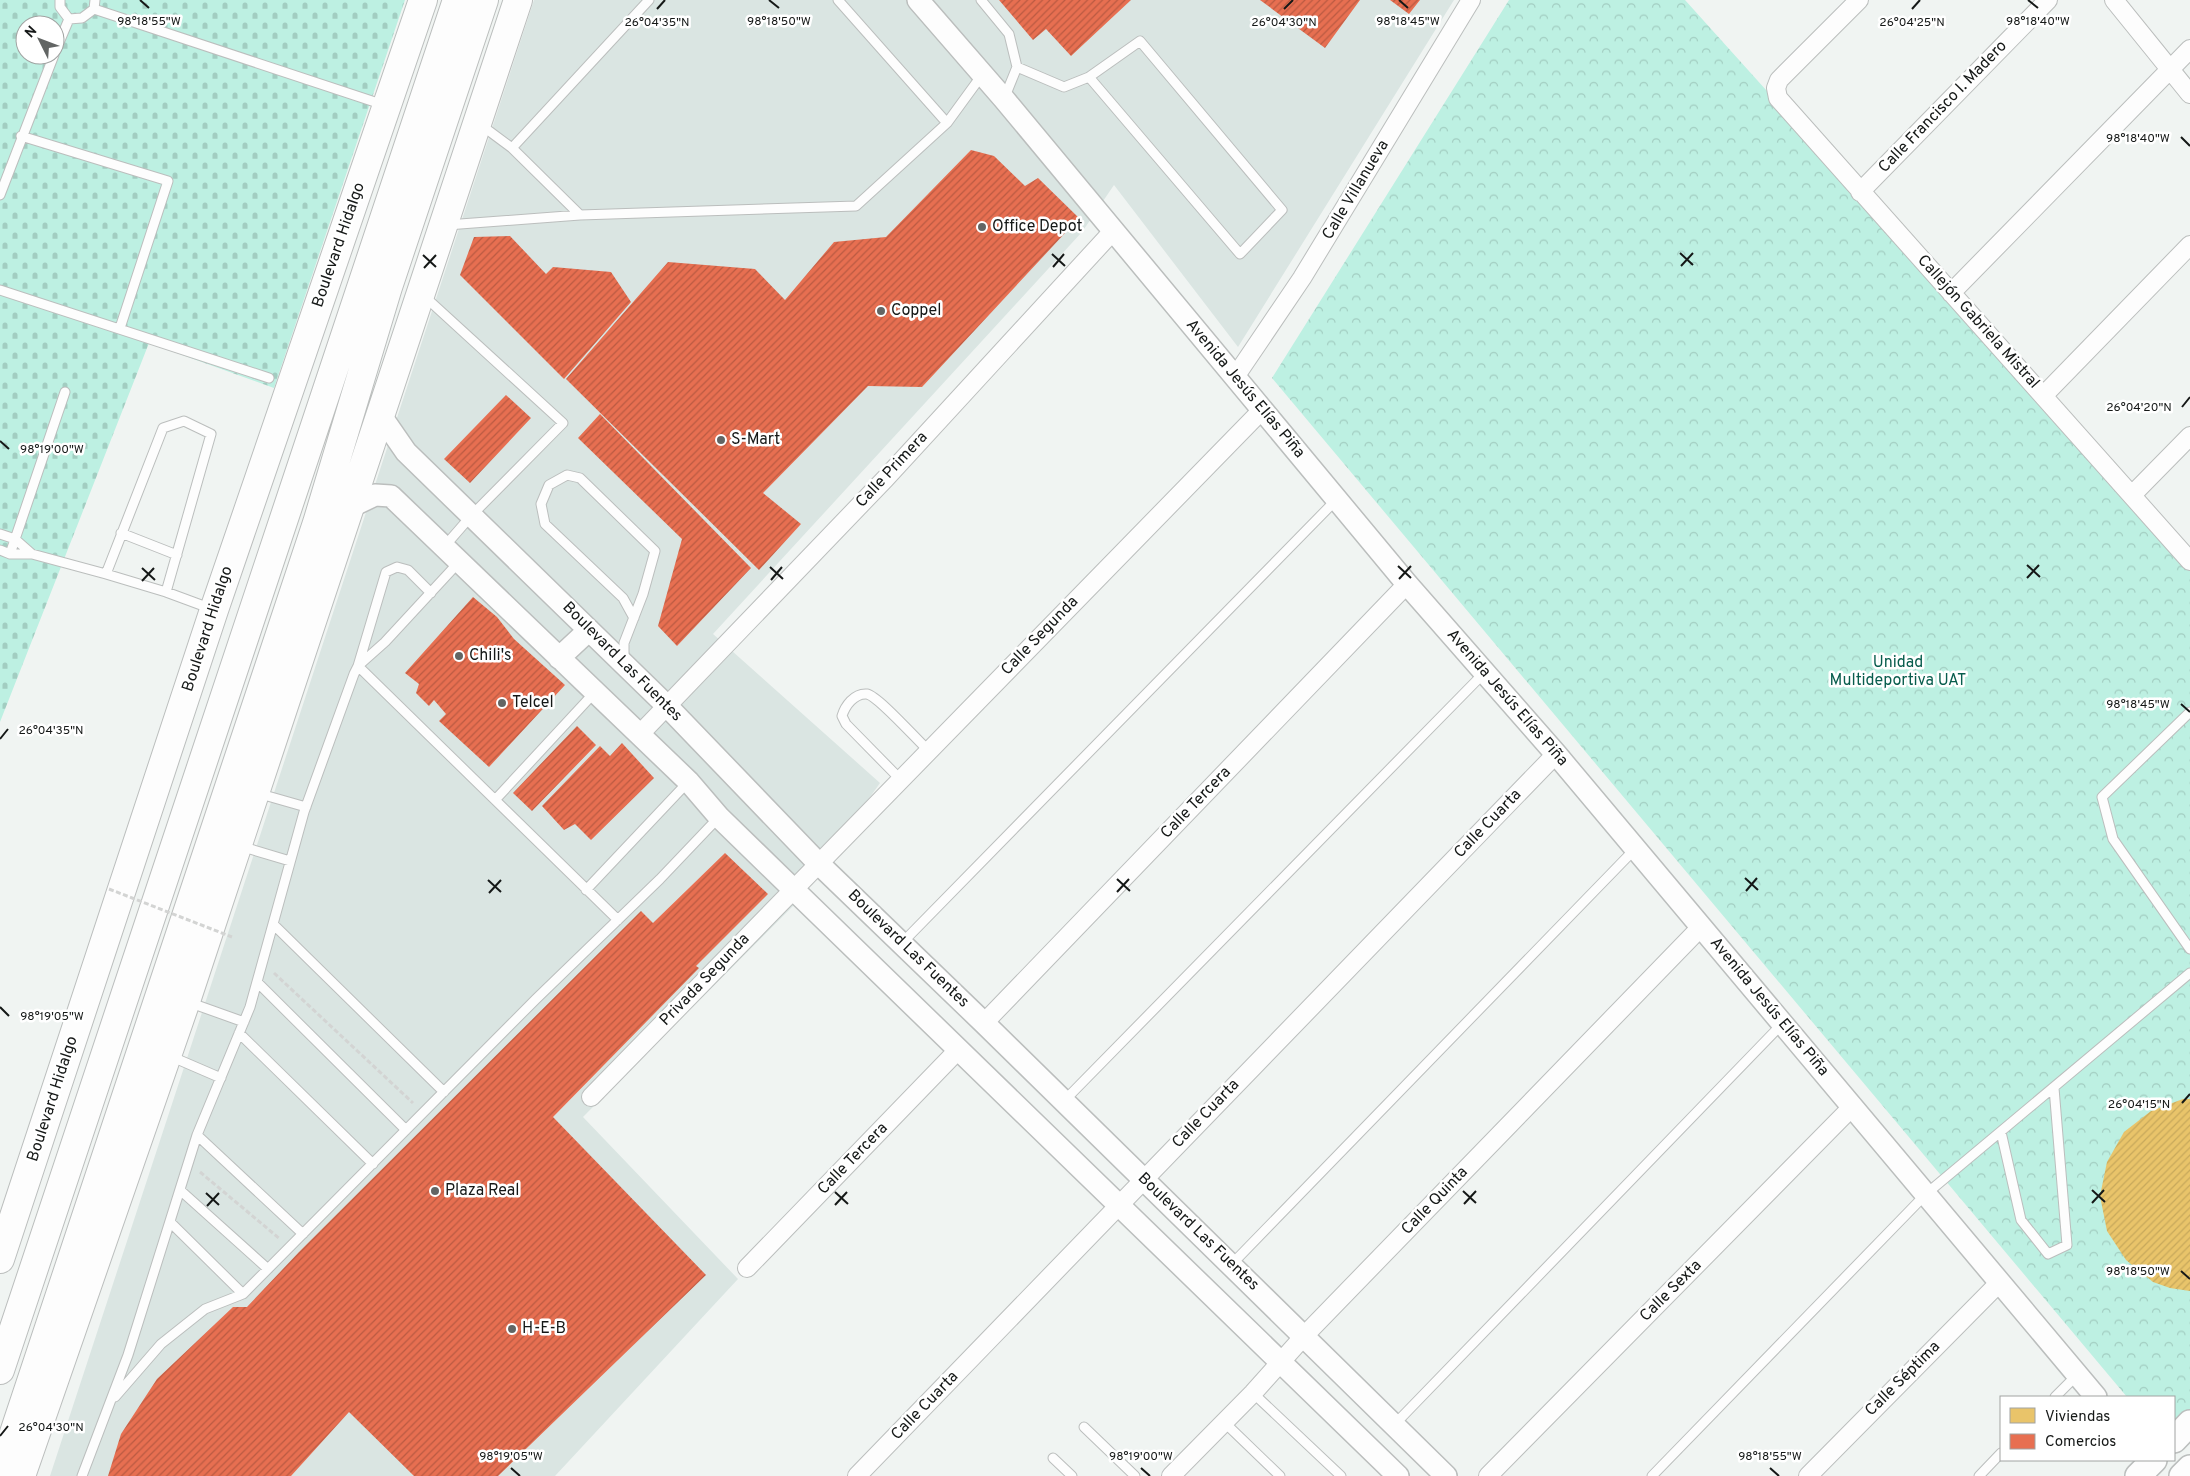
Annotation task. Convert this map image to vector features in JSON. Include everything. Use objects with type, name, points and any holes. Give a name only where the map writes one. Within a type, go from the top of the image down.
[{"type":"main road","name":"Boulevard Hidalgo","points":[[0,1259],[214,610],[422,0]]},
{"type":"main road","name":"Boulevard Hidalgo","points":[[0,1370],[457,0]]},
{"type":"main road","name":"Boulevard Hidalgo","points":[[21,1476],[164,1036],[388,286],[484,0]]},
{"type":"main road","name":"Boulevard Hidalgo","points":[[0,1474],[164,1036],[186,1001],[379,413],[421,294],[476,122],[518,0]]},
{"type":"main road","name":"Boulevard Hidalgo","points":[[164,1036],[148,1000],[149,986],[226,750],[230,720],[227,689]]},
{"type":"main road","points":[[2175,1439],[2190,1423]]},
{"type":"main road","points":[[2182,1476],[2190,1468]]},
{"type":"street","name":"Avenida Jesús Elías Piña","points":[[918,0],[1004,99],[1407,584],[1636,848],[2095,1396]]},
{"type":"street","name":"Calle Villanueva","points":[[1235,377],[1302,278],[1471,0]]},
{"type":"street","name":"Callejón Gabriela Mistral","points":[[1859,0],[1779,80],[1776,88],[1778,98],[1860,192],[2133,494],[2190,561]]},
{"type":"street","name":"Calle Francisco I. Madero","points":[[1860,192],[2048,0]]},
{"type":"street","points":[[2114,0],[2190,94]]},
{"type":"street","points":[[1951,293],[2190,49]]},
{"type":"street","name":"Calle Primera","points":[[639,735],[885,479],[1113,231]]},
{"type":"street","points":[[2044,395],[2190,245]]},
{"type":"street","name":"Calle Segunda","points":[[818,863],[1262,410]]},
{"type":"street","name":"Boulevard Las Fuentes","points":[[379,413],[406,452],[666,705],[818,863],[1305,1335],[1446,1476]]},
{"type":"street","points":[[2133,494],[2190,436]]},
{"type":"street","points":[[348,508],[375,494],[391,496],[689,782],[719,816],[793,889],[1398,1476]]},
{"type":"street","name":"Calle Tercera","points":[[984,1023],[1407,584]]},
{"type":"street","points":[[559,658],[589,630]]},
{"type":"street","name":"Calle Cuarta","points":[[857,1476],[1556,754]]},
{"type":"street","name":"Privada Segunda","points":[[591,1097],[818,863]]},
{"type":"street","name":"Calle Quinta","points":[[1171,1476],[1253,1393],[1305,1335],[1701,927]]},
{"type":"street","name":"Calle Tercera","points":[[747,1268],[959,1049]]},
{"type":"street","name":"Calle Sexta","points":[[1488,1476],[1853,1106]]},
{"type":"street","name":"Calle Séptima","points":[[1808,1476],[1999,1283]]},
{"type":"lane","points":[[60,0],[60,7],[68,18]]},
{"type":"lane","points":[[512,148],[649,0]]},
{"type":"lane","points":[[838,0],[947,123]]},
{"type":"lane","points":[[981,0],[1009,34],[1017,67],[1004,99]]},
{"type":"lane","points":[[68,18],[82,18],[94,5],[387,105]]},
{"type":"lane","points":[[65,26],[68,18]]},
{"type":"lane","points":[[1017,67],[1064,87],[1089,77],[1140,42],[1282,210],[1240,254],[1089,77]]},
{"type":"lane","points":[[0,195],[50,65]]},
{"type":"lane","points":[[444,225],[580,215],[856,206],[947,123],[982,74]]},
{"type":"lane","points":[[476,122],[512,148],[580,215]]},
{"type":"lane","points":[[21,136],[168,181],[120,328]]},
{"type":"lane","points":[[0,290],[269,378]]},
{"type":"lane","points":[[421,294],[563,423],[471,516],[444,547]]},
{"type":"lane","points":[[10,554],[65,392]]},
{"type":"lane","points":[[106,574],[163,428],[184,421],[211,434],[166,592]]},
{"type":"lane","points":[[624,664],[624,643],[634,618],[655,552],[580,478],[567,475],[549,486],[541,504],[545,524],[623,598],[634,618]]},
{"type":"lane","points":[[902,943],[1337,499]]},
{"type":"lane","points":[[121,533],[177,555]]},
{"type":"lane","points":[[0,534],[15,539],[32,554]]},
{"type":"lane","points":[[0,550],[10,554],[32,554],[106,574],[166,592],[214,610]]},
{"type":"lane","points":[[358,666],[385,642],[459,562]]},
{"type":"lane","points":[[82,1476],[128,1355],[197,1135],[244,1022],[306,807],[358,666],[386,572],[397,567],[408,570],[431,593]]},
{"type":"lane","points":[[358,666],[618,920]]},
{"type":"lane","points":[[1064,1102],[1485,672]]},
{"type":"lane","points":[[495,800],[595,692]]},
{"type":"lane","points":[[900,779],[846,724],[842,716],[845,706],[858,695],[868,694],[880,702],[928,750]]},
{"type":"lane","points":[[2190,712],[2102,797],[2113,839],[2190,948]]},
{"type":"lane","points":[[586,890],[689,782]]},
{"type":"lane","points":[[254,793],[306,807]]},
{"type":"lane","points":[[110,1403],[161,1344],[205,1309],[244,1294],[618,920],[719,816]]},
{"type":"lane","points":[[237,845],[290,861]]},
{"type":"lane","points":[[1231,1265],[1636,848]]},
{"type":"lane","points":[[273,924],[444,1092]]},
{"type":"lane","points":[[1652,1476],[1926,1194],[2190,974]]},
{"type":"lane","points":[[257,982],[406,1130]]},
{"type":"lane","points":[[186,1001],[244,1022]]},
{"type":"lane","points":[[1394,1424],[1782,1024]]},
{"type":"lane","points":[[239,1033],[373,1164]]},
{"type":"lane","points":[[164,1036],[221,1078]]},
{"type":"lane","points":[[2001,1132],[2021,1220],[2048,1254],[2067,1245],[2054,1088]]},
{"type":"lane","points":[[197,1135],[303,1234]]},
{"type":"lane","points":[[180,1190],[268,1269]]},
{"type":"lane","points":[[170,1222],[244,1294]]},
{"type":"lane","points":[[2056,1396],[2077,1375]]},
{"type":"lane","points":[[1253,1393],[1342,1476]]},
{"type":"lane","points":[[1224,1422],[1280,1476]]},
{"type":"lane","points":[[1084,1427],[1135,1476]]},
{"type":"lane","points":[[1979,1476],[2000,1454]]},
{"type":"lane","points":[[1053,1458],[1072,1476]]},
{"type":"path","points":[[109,889],[232,936]]},
{"type":"path","points":[[262,962],[423,1113]]},
{"type":"path","points":[[188,1162],[290,1248]]},
{"type":"shaded area","points":[[534,0],[1454,0],[1238,347],[1114,185],[1082,232],[713,634],[880,783],[793,906],[583,1117],[738,1279],[555,1476],[50,1476]]},
{"type":"green space","points":[[0,0],[405,0],[274,388],[149,343],[0,722]]},
{"type":"green space","name":"Unidad Multideportiva UAT","points":[[1509,0],[1685,0],[2190,561],[2190,1415],[2175,1431],[2175,1396],[2126,1396],[1272,378]]},
{"type":"building: Viviendas","points":[[2183,1099],[2190,1099],[2190,1291],[2170,1288],[2153,1282],[2126,1260],[2107,1231],[2100,1196],[2107,1162],[2124,1132],[2151,1111]]},
{"type":"building: Comercios","points":[[999,0],[1131,0],[1071,56],[1046,29],[1033,40]]},
{"type":"building: Comercios","points":[[1260,0],[1360,0],[1325,48]]},
{"type":"building: Comercios","points":[[1390,0],[1420,0],[1409,14]]},
{"type":"building: Comercios","points":[[971,150],[994,156],[1025,186],[1038,178],[1079,218],[922,387],[868,386],[763,493],[801,524],[759,570],[566,379],[668,262],[755,269],[785,300],[834,242],[886,237]]},
{"type":"building: Comercios","points":[[510,236],[546,274],[553,267],[611,272],[631,302],[564,379],[460,275],[474,237]]},
{"type":"building: Comercios","points":[[506,395],[531,418],[470,483],[444,459]]},
{"type":"building: Comercios","points":[[600,414],[751,568],[677,646],[658,626],[682,539],[578,438]]},
{"type":"building: Comercios","points":[[473,597],[497,617],[514,639],[565,685],[489,767],[439,721],[446,714],[434,700],[429,706],[416,693],[419,684],[405,673]]},
{"type":"building: Comercios","points":[[577,726],[596,745],[532,811],[513,793]]},
{"type":"building: Comercios","points":[[622,743],[654,778],[591,840],[575,824],[564,830],[542,806],[600,746],[610,756]]},
{"type":"building: Comercios","points":[[725,853],[768,894],[696,966],[699,968],[553,1117],[706,1275],[498,1476],[414,1476],[349,1412],[291,1476],[108,1476],[121,1434],[157,1379],[233,1307],[247,1307],[299,1252],[641,911],[653,923]]},
{"type":"place","name":"Office Depot","points":[[982,227]]},
{"type":"place","name":"Coppel","points":[[881,311]]},
{"type":"place","name":"S-Mart","points":[[721,440]]},
{"type":"place","name":"Chili's","points":[[459,656]]},
{"type":"place","name":"Telcel","points":[[502,703]]},
{"type":"place","name":"Plaza Real","points":[[435,1191]]},
{"type":"place","name":"H-E-B","points":[[512,1329]]}]
